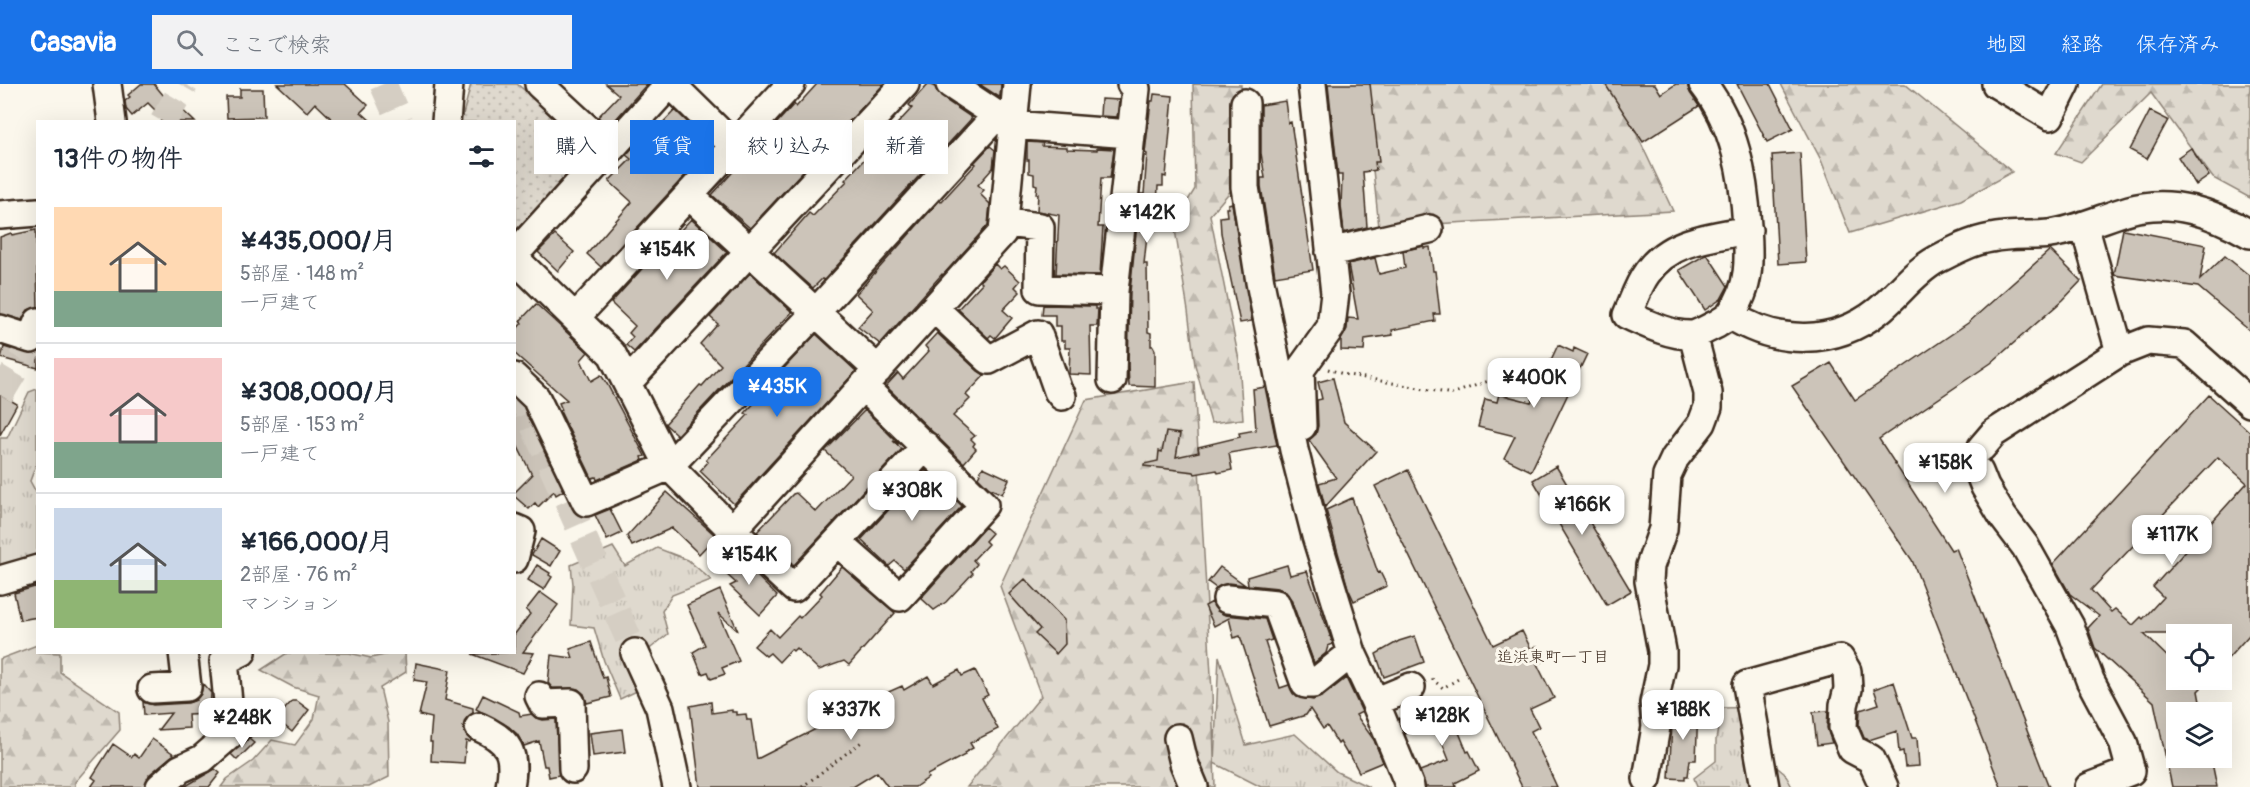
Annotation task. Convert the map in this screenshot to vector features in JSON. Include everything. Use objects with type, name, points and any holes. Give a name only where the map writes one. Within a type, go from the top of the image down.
[{"type":"street","points":[[107,84],[112,120]]},
{"type":"street","points":[[446,120],[449,84]]},
{"type":"street","points":[[539,84],[578,120]]},
{"type":"street","points":[[758,120],[791,84]]},
{"type":"street","points":[[627,383],[905,84]]},
{"type":"street","points":[[950,84],[1004,120],[1130,134]]},
{"type":"street","points":[[732,530],[1003,232],[1005,223],[1004,120],[1017,84]]},
{"type":"street","points":[[1112,380],[1114,291],[1136,89],[1131,84]]},
{"type":"street","points":[[1294,450],[1302,432],[1300,370],[1331,327],[1335,292],[1311,84]]},
{"type":"street","points":[[1703,84],[1723,117],[1735,146],[1742,172],[1748,231],[1748,274],[1743,293],[1730,315],[1693,335],[1663,330],[1626,315],[1647,272],[1670,251],[1695,240],[1748,231]]},
{"type":"street","points":[[1996,84],[2050,116],[2066,84]]},
{"type":"street","points":[[618,139],[666,86],[677,90],[726,138]]},
{"type":"street","points":[[1245,103],[1245,187],[1260,282],[1294,450],[1316,536],[1352,653],[1410,787]]},
{"type":"street","points":[[516,379],[536,398],[586,502],[669,466],[1004,120]]},
{"type":"street","points":[[576,317],[726,155]]},
{"type":"street","points":[[516,254],[587,174]]},
{"type":"street","points":[[689,195],[816,312],[926,446],[984,505],[900,597],[837,542]]},
{"type":"street","points":[[1730,315],[1755,329],[1783,337],[1807,338],[1833,335],[1857,325],[1879,310],[1934,261],[1964,246],[1991,238],[2051,234],[2131,210],[2175,206],[2216,216],[2250,234]]},
{"type":"street","points":[[0,214],[36,212]]},
{"type":"street","points":[[1005,223],[1040,227],[1039,289],[1114,291]]},
{"type":"street","points":[[2084,225],[2120,352]]},
{"type":"street","points":[[1330,252],[1429,229]]},
{"type":"street","points":[[516,258],[612,354],[669,466],[794,588],[926,446]]},
{"type":"street","points":[[934,308],[989,360],[1038,334],[1058,391],[1062,396]]},
{"type":"street","points":[[0,329],[30,339],[36,326]]},
{"type":"street","points":[[1647,779],[1656,726],[1654,703],[1662,665],[1662,651],[1649,581],[1650,566],[1662,529],[1667,475],[1675,458],[1702,423],[1708,406],[1708,393],[1693,335]]},
{"type":"street","points":[[2089,787],[2131,771],[2123,742],[2090,680],[2070,626],[2025,546],[1985,487],[1980,459],[1994,433],[2120,352],[2148,341],[2184,344],[2250,403]]},
{"type":"street","points":[[516,529],[521,531],[516,551]]},
{"type":"street","points":[[0,580],[36,570]]},
{"type":"street","points":[[1227,599],[1276,604],[1305,684],[1313,684],[1352,653]]},
{"type":"street","points":[[635,653],[660,708],[677,787]]},
{"type":"street","points":[[152,689],[188,687],[183,654]]},
{"type":"street","points":[[160,787],[180,769],[201,759],[240,726],[228,702],[224,661],[238,654]]},
{"type":"street","points":[[1765,787],[1747,685],[1840,659],[1847,671],[1848,689],[1844,705],[1843,728],[1852,749],[1871,759],[1884,787]]},
{"type":"street","points":[[1375,702],[1411,687]]},
{"type":"street","points":[[539,696],[543,704],[571,704],[573,770]]},
{"type":"street","points":[[479,727],[498,736],[509,748],[514,765],[510,787]]},
{"type":"street","points":[[1178,738],[1184,763],[1194,787]]},
{"type":"path","points":[[1306,362],[1343,374],[1452,394],[1508,374]]},
{"type":"path","points":[[1411,687],[1431,679],[1443,688],[1461,678]]},
{"type":"path","points":[[802,787],[864,740]]},
{"type":"green space","points":[[471,84],[517,84],[529,94],[555,120],[534,120],[534,174],[574,174],[516,234],[516,120],[462,120]]},
{"type":"green space","points":[[1193,84],[1241,85],[1234,187],[1210,215],[1239,360],[1243,419],[1211,423],[1195,365],[1174,223],[1195,189]]},
{"type":"green space","points":[[1364,84],[1613,84],[1673,211],[1379,227]]},
{"type":"green space","points":[[1781,84],[1905,84],[2012,172],[1961,200],[1850,233],[1821,160]]},
{"type":"green space","points":[[2102,84],[2250,84],[2250,198],[2213,178],[2151,93],[2081,162],[2056,153]]},
{"type":"green space","points":[[1194,382],[1212,692],[1215,787],[967,787],[1041,696],[1000,586],[1086,400]]},
{"type":"green space","points":[[36,389],[36,465],[30,481],[36,492],[36,556],[0,568],[0,438],[7,438],[29,392]]},
{"type":"green space","points":[[613,547],[625,566],[657,548],[688,560],[711,580],[672,595],[662,611],[668,634],[641,656],[639,690],[620,699],[604,661],[594,628],[571,625],[573,584],[571,565]]},
{"type":"green space","points":[[36,645],[36,654],[60,654],[60,672],[119,712],[120,730],[75,782],[75,787],[0,787],[0,659]]},
{"type":"green space","points":[[285,654],[353,654],[371,658],[389,654],[405,654],[406,672],[380,688],[388,722],[389,777],[369,787],[221,787],[227,779],[253,761],[272,740],[295,745],[314,719],[319,695],[293,687],[261,670]]},
{"type":"green space","points":[[1219,656],[1246,745],[1295,734],[1337,772],[1369,787],[1261,787],[1214,763]]},
{"type":"green space","points":[[1759,707],[1771,731],[1773,764],[1785,774],[1792,787],[1697,787],[1694,778],[1716,761],[1716,739],[1722,708]]},
{"type":"building","points":[[141,84],[154,84],[173,107],[176,104],[193,120],[162,120],[163,118],[148,103],[132,116],[126,109],[125,101],[130,97],[128,95]]},
{"type":"building","points":[[277,84],[345,84],[368,105],[361,112],[370,120],[333,120],[315,103],[307,112]]},
{"type":"building","points":[[606,84],[647,84],[615,120],[601,120],[598,117],[619,95]]},
{"type":"building","points":[[817,84],[884,84],[850,120],[780,120],[794,104],[796,107]]},
{"type":"building","points":[[928,84],[935,87],[941,97],[972,118],[948,144],[948,120],[901,120],[912,108],[909,105]]},
{"type":"building","points":[[979,84],[1001,84],[1000,96],[999,97]]},
{"type":"building","points":[[1328,84],[1370,84],[1379,162],[1375,162],[1376,170],[1363,172],[1367,227],[1344,233],[1341,206],[1342,175],[1338,175]]},
{"type":"building","points":[[1605,84],[1655,84],[1661,94],[1676,84],[1687,84],[1699,106],[1643,142]]},
{"type":"building","points":[[1737,84],[1770,84],[1793,129],[1767,142]]},
{"type":"building","points":[[240,89],[263,89],[264,117],[227,118],[226,97],[240,97]]},
{"type":"building","points":[[1154,94],[1173,96],[1166,177],[1163,176],[1163,186],[1158,186],[1154,216],[1149,216],[1144,264],[1147,264],[1148,332],[1151,333],[1151,346],[1155,350],[1155,387],[1129,386],[1130,292],[1140,194],[1144,194],[1147,154],[1145,153],[1151,101],[1153,101]]},
{"type":"building","points":[[1101,99],[1119,100],[1117,117],[1100,116]]},
{"type":"building","points":[[1285,101],[1288,123],[1291,122],[1313,270],[1275,276],[1261,186],[1261,178],[1265,178],[1261,153],[1261,105]]},
{"type":"building","points":[[675,110],[685,120],[665,120]]},
{"type":"building","points":[[2150,111],[2168,120],[2147,159],[2130,150]]},
{"type":"building","points":[[1027,142],[1043,143],[1042,146],[1067,147],[1067,149],[1114,149],[1110,178],[1101,178],[1098,227],[1103,227],[1100,275],[1056,274],[1059,215],[1037,211],[1037,185],[1034,184],[1034,174],[1029,173]]},
{"type":"building","points":[[990,146],[995,150],[993,168],[978,185],[984,190],[980,194],[990,204],[988,225],[880,344],[858,327],[873,310],[856,294]]},
{"type":"building","points":[[2191,148],[2209,176],[2196,185],[2178,157]]},
{"type":"building","points":[[1800,153],[1806,262],[1778,264],[1772,155]]},
{"type":"building","points":[[630,160],[630,174],[686,174],[601,267],[587,254],[632,202],[609,181]]},
{"type":"building","points":[[864,160],[864,174],[921,174],[824,280],[822,279],[813,288],[774,253],[809,213],[813,216],[847,181],[845,180]]},
{"type":"building","points":[[731,174],[800,174],[750,228],[712,195]]},
{"type":"building","points":[[1232,203],[1252,321],[1240,323],[1221,233],[1220,217],[1227,216],[1226,208]]},
{"type":"building","points":[[691,219],[727,252],[634,352],[626,345],[633,337],[629,333],[635,326],[611,303],[667,241],[669,243]]},
{"type":"building","points":[[2123,229],[2206,245],[2200,280],[2225,256],[2250,276],[2250,331],[2198,287],[2114,275]]},
{"type":"building","points":[[36,230],[36,308],[28,310],[22,320],[0,314],[0,237],[11,233],[12,235]]},
{"type":"building","points":[[555,235],[574,252],[558,271],[538,252]]},
{"type":"building","points":[[1424,246],[1424,248],[1430,247],[1433,271],[1435,271],[1440,314],[1434,314],[1435,321],[1392,330],[1393,335],[1365,339],[1364,351],[1341,350],[1341,340],[1347,329],[1348,318],[1358,319],[1348,264],[1375,258],[1379,274],[1405,268],[1403,251]]},
{"type":"building","points":[[2050,250],[2081,281],[2063,300],[1991,363],[1879,439],[1951,550],[1956,548],[2049,787],[2001,787],[1912,560],[1792,386],[1831,363],[1855,400],[1968,323]]},
{"type":"building","points":[[1707,254],[1728,286],[1721,299],[1705,310],[1679,270]]},
{"type":"building","points":[[995,264],[1000,269],[1004,266],[1020,281],[1015,287],[1020,292],[1003,310],[1012,318],[995,338],[991,335],[988,338],[958,309],[982,283],[980,281]]},
{"type":"building","points":[[750,273],[792,312],[677,435],[665,424],[721,365],[700,344],[718,324],[710,317]]},
{"type":"building","points":[[536,304],[588,352],[581,360],[591,381],[601,375],[607,384],[645,456],[642,457],[643,460],[597,480],[596,477],[592,478],[560,411],[562,410],[559,403],[567,400],[516,355],[516,330],[522,323],[520,321]]},
{"type":"building","points":[[1043,305],[1095,306],[1095,309],[1098,309],[1097,326],[1090,326],[1091,375],[1069,374],[1070,348],[1065,348],[1065,341],[1061,341],[1061,326],[1055,326],[1055,315],[1042,315]]},
{"type":"building","points":[[937,333],[985,375],[966,395],[970,399],[953,416],[975,436],[971,439],[976,449],[964,463],[886,386],[898,373],[903,379],[929,351],[925,346]]},
{"type":"building","points":[[816,334],[856,371],[734,504],[700,471],[708,462],[706,460],[748,415],[745,413],[773,383],[771,382]]},
{"type":"building","points":[[1558,345],[1573,352],[1574,348],[1587,354],[1531,471],[1504,458],[1515,436],[1478,427],[1485,399],[1497,402],[1499,394],[1531,402]]},
{"type":"building","points":[[4,347],[27,354],[36,353],[36,367],[1,358]]},
{"type":"building","points":[[1333,378],[1344,422],[1376,451],[1325,507],[1319,483],[1336,478],[1309,440],[1316,434],[1318,426],[1317,400],[1322,399],[1318,382]]},
{"type":"building","points":[[1265,387],[1277,445],[1229,453],[1232,470],[1218,473],[1217,470],[1195,474],[1194,472],[1144,466],[1144,464],[1158,461],[1166,432],[1180,434],[1176,457],[1199,452],[1198,447],[1240,437],[1239,433],[1256,430],[1253,389]]},
{"type":"building","points":[[0,394],[17,404],[0,435]]},
{"type":"building","points":[[2209,395],[2250,432],[2250,634],[2232,654],[2232,624],[2166,624],[2166,634],[2144,634],[2166,655],[2166,690],[2199,690],[2200,702],[2166,702],[2166,759],[2154,702],[2095,648],[2088,628],[2099,616],[2070,594],[2053,564]],"holes":[[[2218,457],[2247,483],[2153,587],[2163,597],[2143,619],[2141,617],[2133,625],[2115,609],[2111,612],[2091,590]]]},
{"type":"building","points":[[516,401],[523,407],[563,491],[556,495],[554,491],[538,507],[535,503],[529,509],[516,498],[516,491],[532,475],[516,443]]},
{"type":"building","points":[[865,410],[902,449],[794,565],[757,532],[793,494],[796,493],[816,512],[851,475],[825,451]]},
{"type":"building","points":[[1556,466],[1631,591],[1607,605],[1533,480]]},
{"type":"building","points":[[983,467],[1009,479],[1002,494],[989,488],[978,477]]},
{"type":"building","points":[[925,470],[962,506],[904,569],[895,561],[889,566],[861,540]]},
{"type":"building","points":[[1408,470],[1493,645],[1522,631],[1531,649],[1537,646],[1544,661],[1537,664],[1554,698],[1530,709],[1539,727],[1531,731],[1557,787],[1522,787],[1375,486]]},
{"type":"building","points":[[667,492],[716,536],[699,554],[672,528],[632,546],[627,536]]},
{"type":"building","points":[[1352,498],[1378,573],[1380,572],[1387,586],[1354,601],[1348,588],[1326,510]]},
{"type":"building","points":[[610,509],[622,533],[607,540],[595,515]]},
{"type":"building","points":[[985,527],[992,533],[985,541],[988,544],[973,560],[977,564],[971,571],[973,573],[946,602],[934,610],[921,598]]},
{"type":"building","points":[[541,539],[560,551],[551,566],[532,555]]},
{"type":"building","points":[[736,555],[777,596],[760,615],[730,586],[736,583],[725,573],[728,570],[724,567]]},
{"type":"building","points":[[537,565],[550,573],[552,577],[544,590],[528,580]]},
{"type":"building","points":[[1287,565],[1290,575],[1307,571],[1333,644],[1328,646],[1326,653],[1314,663],[1291,599],[1286,592],[1278,588],[1248,585],[1247,577]]},
{"type":"building","points":[[842,567],[895,613],[849,665],[844,661],[819,670],[796,648],[793,651],[791,649],[779,662],[770,653],[766,656],[754,646],[770,629],[778,637],[798,616],[800,618],[822,595],[820,593]]},
{"type":"building","points":[[1220,567],[1245,585],[1228,583],[1216,588],[1208,582]]},
{"type":"building","points":[[1025,579],[1064,620],[1065,644],[1056,654],[1035,634],[1040,629],[1009,594]]},
{"type":"building","points":[[36,587],[36,617],[20,620],[14,593]]},
{"type":"building","points":[[720,590],[738,631],[718,613],[739,661],[722,668],[725,674],[711,679],[708,672],[702,674],[693,652],[705,645],[687,605]]},
{"type":"building","points":[[540,592],[558,605],[523,652],[534,653],[523,673],[472,654],[516,654],[516,632],[530,614],[526,610]]},
{"type":"building","points":[[1212,602],[1217,611],[1225,615],[1265,619],[1272,640],[1265,642],[1280,688],[1289,685],[1297,697],[1313,700],[1323,696],[1346,678],[1362,712],[1356,715],[1374,740],[1383,762],[1359,772],[1349,753],[1347,754],[1340,742],[1338,744],[1327,726],[1323,729],[1310,709],[1306,715],[1269,726],[1240,636],[1234,638],[1229,618],[1214,626],[1205,606]]},
{"type":"building","points":[[1415,636],[1424,662],[1384,677],[1376,654],[1399,641]]},
{"type":"building","points":[[591,642],[603,678],[606,677],[611,697],[587,703],[584,694],[578,689],[552,688],[548,683],[551,655],[573,658],[570,649]]},
{"type":"building","points":[[416,663],[450,670],[445,700],[473,708],[473,713],[465,720],[463,727],[471,740],[466,741],[464,763],[431,761],[432,718],[419,715],[427,682],[414,680]]},
{"type":"building","points":[[959,670],[962,676],[975,670],[988,695],[982,698],[998,729],[970,743],[973,748],[964,753],[965,755],[927,775],[928,778],[915,787],[888,787],[877,772],[853,787],[700,787],[690,706],[711,702],[712,713],[732,710],[736,712],[736,715],[746,714],[747,720],[751,720],[757,759],[851,711],[854,717],[890,700],[886,693],[902,686],[904,690],[928,676],[933,684]]},
{"type":"building","points":[[1894,682],[1912,738],[1917,738],[1919,766],[1905,767],[1903,751],[1899,752],[1897,731],[1869,740],[1864,738],[1859,725],[1860,710],[1879,704],[1874,689]]},
{"type":"building","points":[[203,684],[211,693],[210,714],[188,715],[189,728],[158,730],[171,713],[144,715],[143,702],[153,705],[188,703],[196,700],[201,694]]},
{"type":"building","points":[[483,695],[519,712],[520,716],[532,714],[543,720],[556,719],[559,775],[549,777],[547,766],[544,766],[539,741],[524,746],[517,734],[508,726],[476,709]]},
{"type":"building","points":[[292,701],[297,701],[309,710],[292,732],[276,719]]},
{"type":"building","points":[[1432,701],[1433,704],[1440,701],[1453,726],[1456,725],[1467,752],[1469,751],[1479,771],[1455,783],[1456,787],[1425,787],[1420,771],[1449,760],[1434,722],[1405,734],[1399,719]]},
{"type":"building","points":[[1673,707],[1698,708],[1696,760],[1690,760],[1688,776],[1685,776],[1685,779],[1669,778]]},
{"type":"building","points":[[1828,711],[1827,728],[1832,743],[1817,745],[1813,712]]},
{"type":"building","points":[[622,729],[625,752],[593,756],[590,733]]},
{"type":"building","points":[[152,739],[174,754],[149,775],[145,787],[91,787],[96,780],[92,777],[113,744],[132,757],[134,754],[139,758]]},
{"type":"building","points":[[249,739],[254,743],[237,760],[231,754]]},
{"type":"building","points":[[2168,768],[2213,768],[2217,787],[2172,787]]},
{"type":"building","points":[[215,769],[220,773],[209,787],[184,787]]},
{"type":"tunnel","points":[[164,120],[185,84]]},
{"type":"tunnel","points":[[383,84],[399,120]]},
{"type":"tunnel","points":[[0,395],[36,335]]},
{"type":"tunnel","points":[[517,388],[635,653]]},
{"type":"district","name":"追浜東町一丁目","points":[[1553,657]]}]
